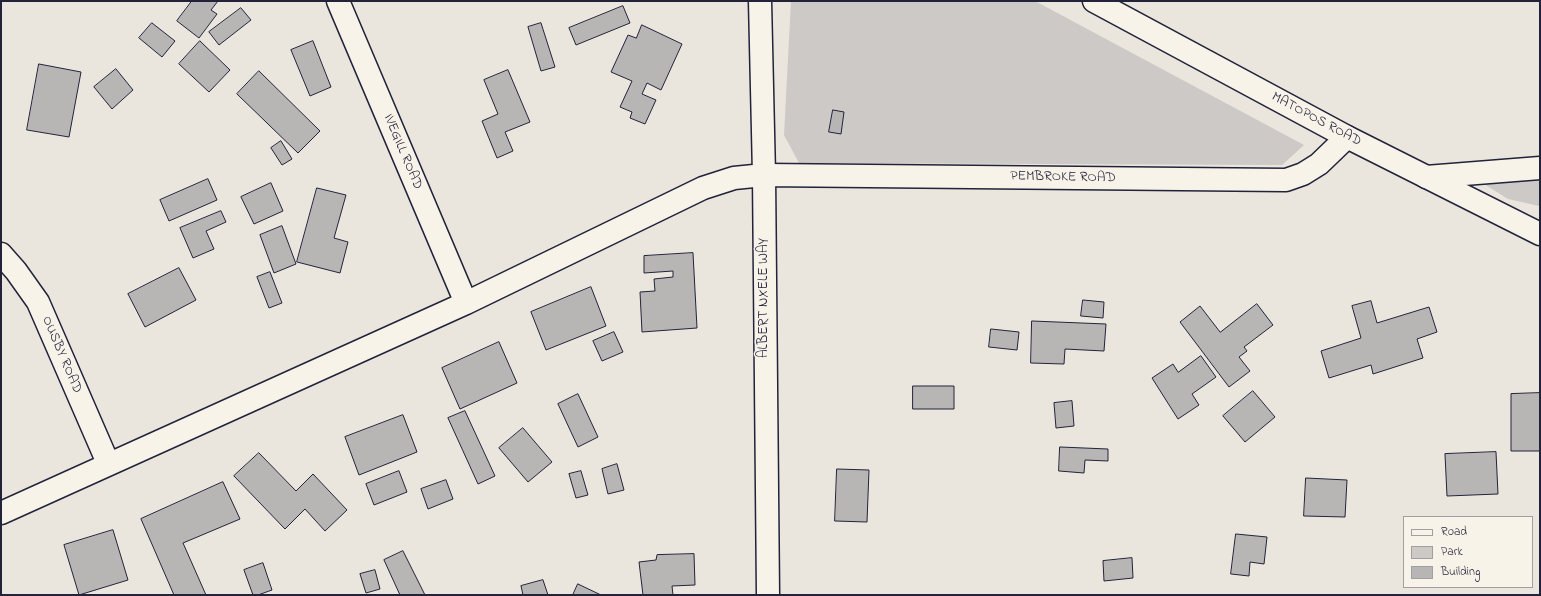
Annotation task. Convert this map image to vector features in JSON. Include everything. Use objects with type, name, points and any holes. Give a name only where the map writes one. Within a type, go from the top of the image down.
[{"type":"street","name":"IVEGILL ROAD","points":[[338,1],[466,303]]},
{"type":"street","name":"ALBERT NXELE WAY","points":[[760,1],[764,175],[768,595]]},
{"type":"street","name":"MATOPOS ROAD","points":[[1094,1],[1347,137],[1540,234]]},
{"type":"street","name":"PEMBROKE ROAD","points":[[1,513],[466,303],[703,188],[734,178],[764,175],[1286,180],[1303,174],[1319,164],[1347,137]]},
{"type":"street","points":[[1426,177],[1540,168]]},
{"type":"street","name":"OUSBY ROAD","points":[[1,254],[16,271],[38,302],[108,464]]},
{"type":"green space","points":[[791,1],[1035,1],[1304,145],[1282,165],[799,163],[784,135]]},
{"type":"green space","points":[[1540,180],[1539,206],[1508,199],[1484,184]]},
{"type":"building","points":[[192,1],[218,1],[211,10],[217,14],[199,38],[177,21]]},
{"type":"building","points":[[623,6],[630,23],[576,45],[569,28]]},
{"type":"building","points":[[241,8],[251,20],[219,45],[209,32]]},
{"type":"building","points":[[152,23],[175,41],[162,57],[139,38]]},
{"type":"building","points":[[541,23],[555,67],[541,71],[528,27]]},
{"type":"building","points":[[642,25],[682,44],[661,90],[647,83],[642,94],[656,100],[645,124],[630,118],[632,112],[620,107],[632,81],[611,72],[628,35],[636,38]]},
{"type":"building","points":[[200,41],[230,70],[209,92],[179,64]]},
{"type":"building","points":[[313,41],[331,87],[310,96],[291,50]]},
{"type":"building","points":[[39,64],[81,72],[69,137],[27,130]]},
{"type":"building","points":[[116,69],[133,90],[112,109],[94,87]]},
{"type":"building","points":[[508,70],[530,122],[505,132],[513,151],[497,158],[482,121],[498,114],[484,80]]},
{"type":"building","points":[[259,71],[320,131],[298,153],[237,94]]},
{"type":"building","points":[[833,110],[844,112],[841,134],[829,132]]},
{"type":"building","points":[[281,141],[292,159],[282,165],[271,148]]},
{"type":"building","points":[[208,179],[217,200],[169,221],[160,200]]},
{"type":"building","points":[[271,183],[283,211],[254,224],[241,197]]},
{"type":"building","points":[[317,188],[346,195],[334,238],[348,242],[340,273],[297,262]]},
{"type":"building","points":[[221,211],[226,222],[206,231],[214,249],[193,258],[180,228]]},
{"type":"building","points":[[282,226],[296,264],[274,273],[260,235]]},
{"type":"building","points":[[693,253],[697,328],[642,332],[640,292],[655,291],[654,279],[673,277],[673,271],[644,273],[644,256]]},
{"type":"building","points":[[179,268],[196,300],[145,327],[128,294]]},
{"type":"building","points":[[270,272],[282,303],[269,308],[257,277]]},
{"type":"building","points":[[591,287],[606,326],[546,350],[531,312]]},
{"type":"building","points":[[1083,300],[1104,302],[1103,318],[1081,316]]},
{"type":"building","points":[[1371,301],[1377,323],[1429,307],[1437,332],[1417,339],[1423,358],[1373,374],[1371,365],[1329,378],[1321,351],[1361,338],[1352,306]]},
{"type":"building","points":[[1257,304],[1273,325],[1244,347],[1247,351],[1239,357],[1250,371],[1229,387],[1180,322],[1200,306],[1220,332]]},
{"type":"building","points":[[1032,321],[1106,324],[1104,351],[1065,349],[1064,364],[1031,363]]},
{"type":"building","points":[[991,329],[1019,332],[1017,350],[989,347]]},
{"type":"building","points":[[614,332],[623,352],[602,361],[593,341]]},
{"type":"building","points":[[499,342],[517,383],[460,409],[442,368]]},
{"type":"building","points":[[1201,356],[1216,377],[1192,394],[1199,405],[1178,419],[1152,378],[1173,364],[1178,372]]},
{"type":"building","points":[[913,386],[954,386],[954,409],[913,409]]},
{"type":"building","points":[[1253,391],[1275,417],[1245,442],[1223,416]]},
{"type":"building","points":[[1540,393],[1540,451],[1511,451],[1511,394]]},
{"type":"building","points":[[578,394],[598,437],[578,447],[558,404]]},
{"type":"building","points":[[1072,401],[1074,426],[1056,428],[1054,403]]},
{"type":"building","points":[[465,411],[495,476],[478,484],[448,418]]},
{"type":"building","points":[[403,415],[417,452],[359,475],[345,437]]},
{"type":"building","points":[[523,428],[552,462],[528,482],[499,448]]},
{"type":"building","points":[[1060,447],[1108,449],[1108,461],[1085,460],[1084,473],[1059,471]]},
{"type":"building","points":[[1496,452],[1498,494],[1447,496],[1445,454]]},
{"type":"building","points":[[259,453],[296,491],[313,474],[347,510],[325,531],[305,509],[285,529],[234,476]]},
{"type":"building","points":[[617,464],[624,490],[608,494],[602,469]]},
{"type":"building","points":[[837,469],[869,470],[867,522],[835,521]]},
{"type":"building","points":[[399,471],[407,492],[374,505],[366,484]]},
{"type":"building","points":[[581,471],[588,495],[576,498],[569,474]]},
{"type":"building","points":[[1306,478],[1347,480],[1345,517],[1304,516]]},
{"type":"building","points":[[446,480],[453,499],[428,509],[421,489]]},
{"type":"building","points":[[223,482],[240,519],[183,543],[206,595],[174,595],[141,519]]},
{"type":"building","points":[[113,530],[128,580],[79,595],[64,545]]},
{"type":"building","points":[[1236,534],[1267,537],[1264,564],[1250,562],[1249,576],[1231,574]]},
{"type":"building","points":[[403,551],[425,595],[400,595],[384,560]]},
{"type":"building","points":[[694,554],[695,585],[672,586],[673,595],[643,595],[639,562],[656,560],[657,555]]},
{"type":"building","points":[[1132,558],[1133,578],[1104,581],[1103,561]]},
{"type":"building","points":[[263,563],[272,590],[258,595],[253,595],[244,570]]},
{"type":"building","points":[[375,570],[380,589],[366,593],[360,574]]},
{"type":"building","points":[[543,580],[548,595],[523,595],[521,586]]},
{"type":"building","points":[[578,584],[601,595],[573,595]]}]
